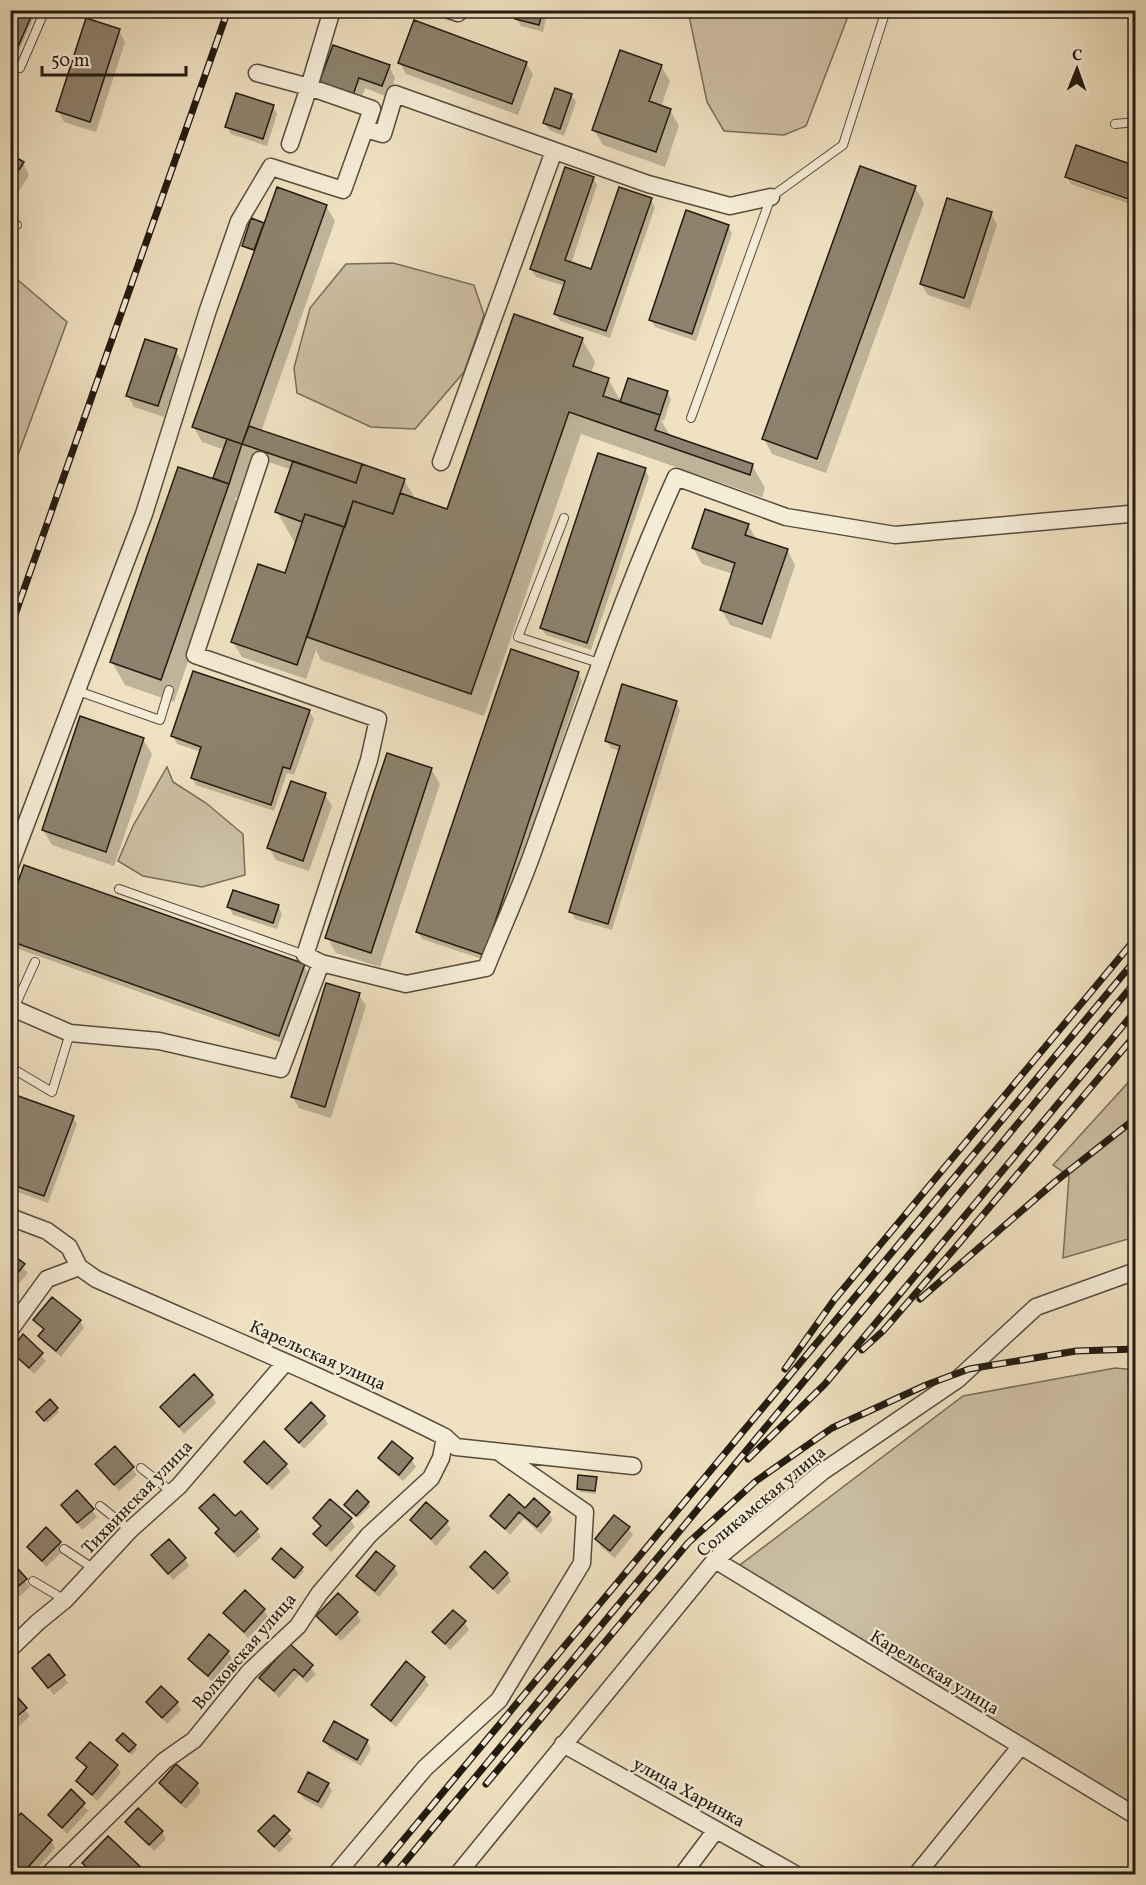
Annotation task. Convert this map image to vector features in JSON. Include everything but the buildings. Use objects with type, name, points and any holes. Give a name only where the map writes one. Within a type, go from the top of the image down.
[{"type":"street","points":[[290,144],[332,10]]},
{"type":"street","points":[[10,866],[144,514],[239,221],[271,167],[343,190],[372,109],[309,87],[257,73]]},
{"type":"street","points":[[365,129],[383,134],[394,94],[648,184],[729,206],[771,196]]},
{"type":"street","points":[[441,462],[554,151]]},
{"type":"street","points":[[261,460],[195,655],[378,719],[369,760],[305,955],[321,963],[406,984],[486,968],[533,851],[599,663],[676,477],[786,517],[895,535],[1129,514]]},
{"type":"street","points":[[12,1008],[70,1033],[159,1041],[281,1069],[321,963]]},
{"type":"street","name":"Карельская улица","points":[[10,1217],[47,1231],[69,1247],[80,1267],[96,1280],[234,1339],[284,1364],[352,1390],[445,1437],[456,1447],[567,1457],[633,1466]]},
{"type":"street","points":[[10,1330],[47,1279],[80,1267]]},
{"type":"street","name":"Соликамская улица","points":[[458,1875],[715,1560],[822,1472],[957,1380],[1036,1307],[1136,1271]]},
{"type":"street","name":"Тихвинская улица","points":[[10,1650],[38,1622],[66,1600],[130,1530],[172,1492],[284,1364]]},
{"type":"street","name":"Волховская улица","points":[[49,1875],[164,1761],[194,1740],[249,1672],[297,1626],[319,1594],[369,1535],[431,1478],[441,1458],[445,1437]]},
{"type":"street","points":[[336,1875],[425,1768],[499,1700],[582,1563],[585,1512],[498,1452]]},
{"type":"street","name":"Карельская улица","points":[[715,1560],[1136,1816]]},
{"type":"street","name":"улица Харинка","points":[[564,1744],[795,1875]]},
{"type":"street","points":[[918,1875],[1020,1747]]},
{"type":"street","points":[[683,1875],[716,1830]]},
{"type":"lane","points":[[20,68],[45,10]]},
{"type":"lane","points":[[691,418],[771,196],[843,145],[886,10]]},
{"type":"lane","points":[[1115,124],[1136,122]]},
{"type":"lane","points":[[564,518],[518,637],[599,663]]},
{"type":"lane","points":[[78,691],[160,720],[169,690]]},
{"type":"lane","points":[[119,889],[305,955]]},
{"type":"lane","points":[[12,1008],[35,963]]},
{"type":"lane","points":[[10,1067],[52,1092],[70,1033]]},
{"type":"lane","points":[[141,1468],[172,1492]]},
{"type":"lane","points":[[100,1506],[130,1530]]},
{"type":"lane","points":[[64,1548],[94,1569]]},
{"type":"lane","points":[[33,1581],[66,1600]]},
{"type":"shaded area","points":[[688,11],[850,11],[806,126],[784,135],[724,131],[707,102]]},
{"type":"shaded area","points":[[393,263],[474,285],[484,315],[464,372],[415,429],[371,427],[297,393],[294,368],[310,308],[346,264]]},
{"type":"shaded area","points":[[11,274],[67,322],[11,474]]},
{"type":"shaded area","points":[[167,767],[173,782],[206,803],[243,834],[245,875],[202,887],[143,876],[118,861],[133,826]]},
{"type":"shaded area","points":[[1135,1075],[1135,1237],[1063,1258],[1069,1176],[1053,1165]]},
{"type":"shaded area","points":[[1115,1368],[1135,1370],[1135,1809],[736,1568],[963,1396]]},
{"type":"railway","points":[[10,629],[228,10]]},
{"type":"railway","points":[[785,1369],[834,1300],[1136,938]]},
{"type":"railway","points":[[375,1874],[1136,959]]},
{"type":"railway","points":[[395,1874],[1136,981]]},
{"type":"railway","points":[[748,1459],[825,1384],[1136,1010]]},
{"type":"railway","points":[[862,1350],[883,1331],[955,1248],[1136,1034]]},
{"type":"railway","points":[[920,1299],[1056,1181],[1136,1118]]},
{"type":"railway","points":[[486,1784],[688,1543],[756,1481],[832,1428],[926,1385],[969,1369],[1076,1351],[1136,1349]]}]
